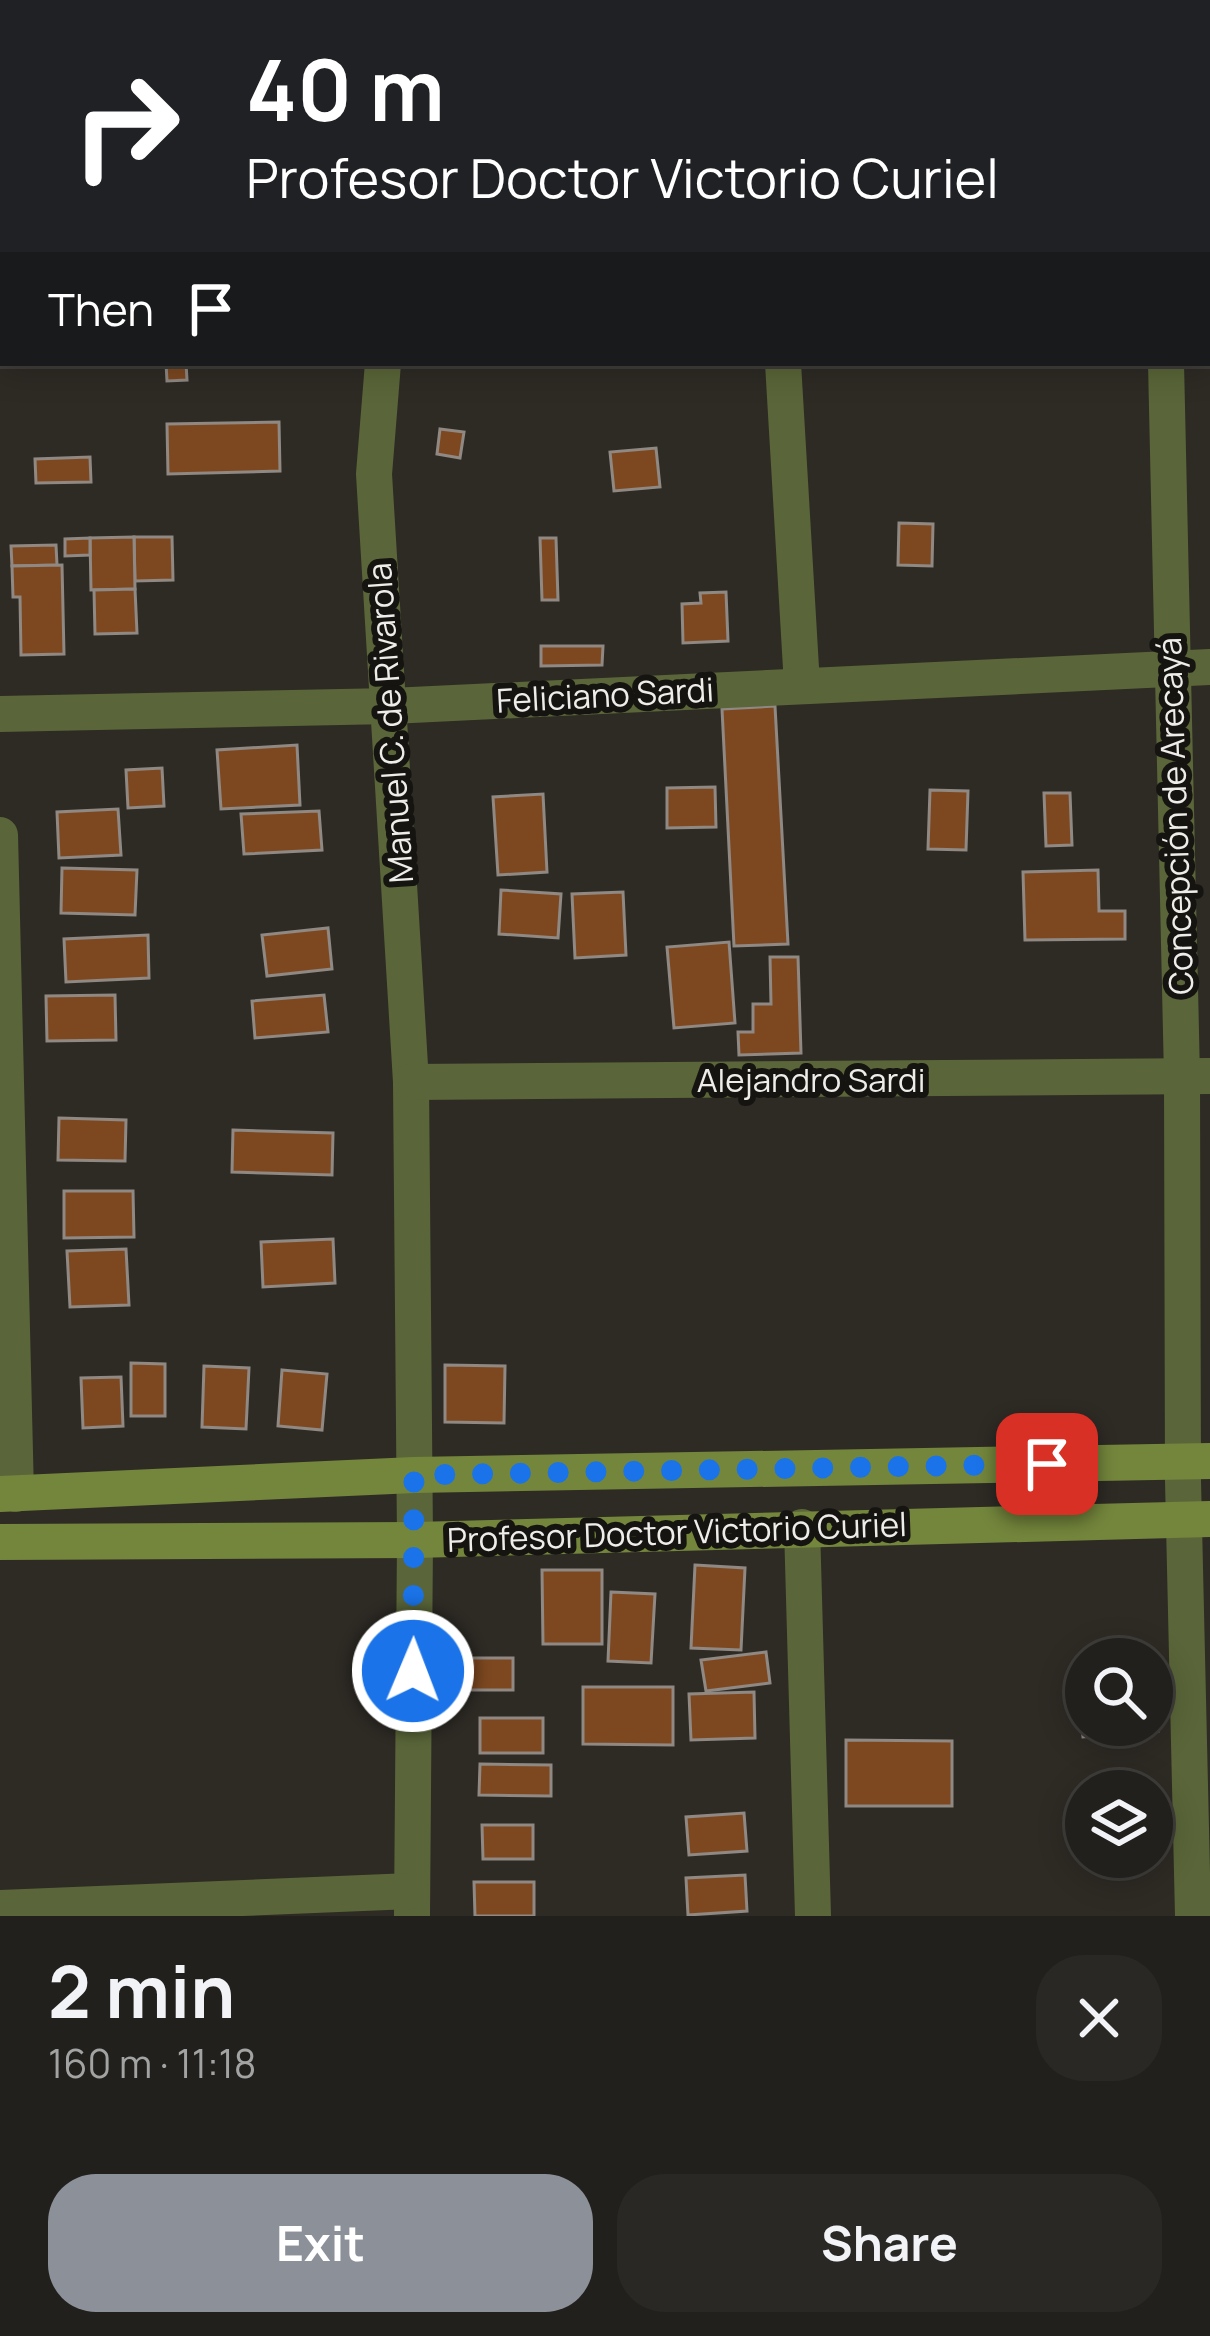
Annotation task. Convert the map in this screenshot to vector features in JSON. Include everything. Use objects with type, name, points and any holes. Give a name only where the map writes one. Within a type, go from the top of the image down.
[{"type":"main road","name":"Profesor Doctor Victorio Curiel","points":[[0,1542],[414,1506],[1196,1461]]},
{"type":"main road","name":"Profesor Doctor Victorio Curiel","points":[[8,1494],[414,1506],[802,1527],[1197,1519]]},
{"type":"street","name":"Manuel C. de Rivarola","points":[[383,366],[374,473],[411,1082],[414,1506]]},
{"type":"street","points":[[783,366],[802,685]]},
{"type":"street","name":"Concepción de Arecayá","points":[[1166,366],[1171,667],[1196,1077],[1200,1873],[1192,1916]]},
{"type":"street","name":"Feliciano Sardi","points":[[0,714],[391,706],[1210,667]]},
{"type":"street","points":[[0,835],[8,1494]]},
{"type":"street","name":"Alejandro Sardi","points":[[411,1082],[1196,1077]]},
{"type":"street","points":[[0,1908],[411,1904],[414,1506]]},
{"type":"street","points":[[802,1527],[813,1916]]},
{"type":"building","points":[[166,366],[186,366],[187,380],[167,381]]},
{"type":"building","points":[[279,422],[280,471],[168,474],[167,424]]},
{"type":"building","points":[[440,429],[464,432],[460,458],[437,454]]},
{"type":"building","points":[[656,448],[660,487],[614,491],[610,452]]},
{"type":"building","points":[[90,457],[91,482],[36,483],[35,459]]},
{"type":"building","points":[[899,523],[933,524],[932,566],[898,565]]},
{"type":"building","points":[[134,537],[172,537],[173,580],[135,581]]},
{"type":"building","points":[[134,537],[135,589],[91,590],[90,538]]},
{"type":"building","points":[[90,538],[90,555],[65,556],[65,539]]},
{"type":"building","points":[[540,538],[556,538],[558,600],[542,600]]},
{"type":"building","points":[[56,545],[57,565],[12,566],[11,546]]},
{"type":"building","points":[[62,565],[64,654],[21,655],[20,597],[13,597],[12,566]]},
{"type":"building","points":[[135,589],[137,633],[95,634],[94,590]]},
{"type":"building","points":[[726,592],[728,641],[683,643],[682,604],[701,603],[700,593]]},
{"type":"building","points":[[541,646],[603,646],[602,665],[541,666]]},
{"type":"building","points":[[775,706],[788,944],[734,946],[722,709]]},
{"type":"building","points":[[297,745],[300,805],[221,809],[217,750]]},
{"type":"building","points":[[162,768],[164,806],[128,808],[126,770]]},
{"type":"building","points":[[715,787],[716,827],[667,828],[667,788]]},
{"type":"building","points":[[930,790],[968,791],[966,850],[928,849]]},
{"type":"building","points":[[1044,793],[1070,793],[1072,845],[1046,846]]},
{"type":"building","points":[[543,794],[547,872],[498,875],[493,797]]},
{"type":"building","points":[[118,809],[121,855],[59,858],[57,812]]},
{"type":"building","points":[[319,811],[322,850],[244,854],[241,814]]},
{"type":"building","points":[[62,868],[137,870],[135,915],[61,913]]},
{"type":"building","points":[[1098,870],[1099,911],[1125,911],[1125,939],[1025,940],[1023,872]]},
{"type":"building","points":[[501,890],[561,894],[558,938],[499,934]]},
{"type":"building","points":[[623,892],[626,955],[575,958],[572,894]]},
{"type":"building","points":[[328,928],[332,969],[267,976],[262,935]]},
{"type":"building","points":[[148,935],[149,978],[66,982],[64,939]]},
{"type":"building","points":[[729,942],[735,1023],[674,1028],[667,947]]},
{"type":"building","points":[[770,957],[798,957],[801,1053],[739,1055],[738,1032],[753,1032],[753,1004],[771,1004]]},
{"type":"building","points":[[115,995],[116,1040],[47,1041],[46,996]]},
{"type":"building","points":[[324,995],[328,1032],[255,1038],[252,1001]]},
{"type":"building","points":[[59,1118],[126,1120],[125,1161],[58,1160]]},
{"type":"building","points":[[233,1130],[333,1133],[332,1175],[232,1172]]},
{"type":"building","points":[[64,1191],[133,1191],[134,1237],[64,1238]]},
{"type":"building","points":[[333,1239],[335,1283],[263,1287],[261,1242]]},
{"type":"building","points":[[126,1249],[129,1305],[70,1307],[67,1251]]},
{"type":"building","points":[[131,1363],[165,1364],[165,1416],[131,1416]]},
{"type":"building","points":[[445,1365],[505,1366],[504,1423],[445,1422]]},
{"type":"building","points":[[204,1366],[249,1368],[246,1429],[202,1427]]},
{"type":"building","points":[[282,1370],[327,1374],[322,1430],[278,1426]]},
{"type":"building","points":[[121,1377],[123,1426],[83,1428],[81,1378]]},
{"type":"building","points":[[695,1565],[745,1568],[741,1650],[691,1648]]},
{"type":"building","points":[[542,1570],[602,1570],[602,1644],[543,1644]]},
{"type":"building","points":[[611,1592],[655,1594],[651,1663],[608,1661]]},
{"type":"building","points":[[766,1652],[770,1683],[706,1691],[701,1660]]},
{"type":"building","points":[[465,1658],[513,1658],[513,1690],[464,1690]]},
{"type":"building","points":[[583,1687],[673,1687],[673,1745],[583,1744]]},
{"type":"building","points":[[754,1692],[755,1738],[691,1740],[689,1694]]},
{"type":"building","points":[[480,1718],[543,1718],[543,1753],[480,1753]]},
{"type":"building","points":[[846,1740],[952,1741],[952,1806],[846,1806]]},
{"type":"building","points":[[480,1764],[551,1765],[551,1796],[479,1795]]},
{"type":"building","points":[[744,1813],[747,1851],[689,1855],[686,1817]]},
{"type":"building","points":[[482,1825],[533,1825],[533,1859],[483,1859]]},
{"type":"building","points":[[745,1875],[747,1911],[688,1915],[686,1878]]},
{"type":"building","points":[[474,1882],[534,1882],[534,1916],[475,1916]]},
{"type":"route","points":[[413,1671],[414,1475],[1047,1464]]}]
